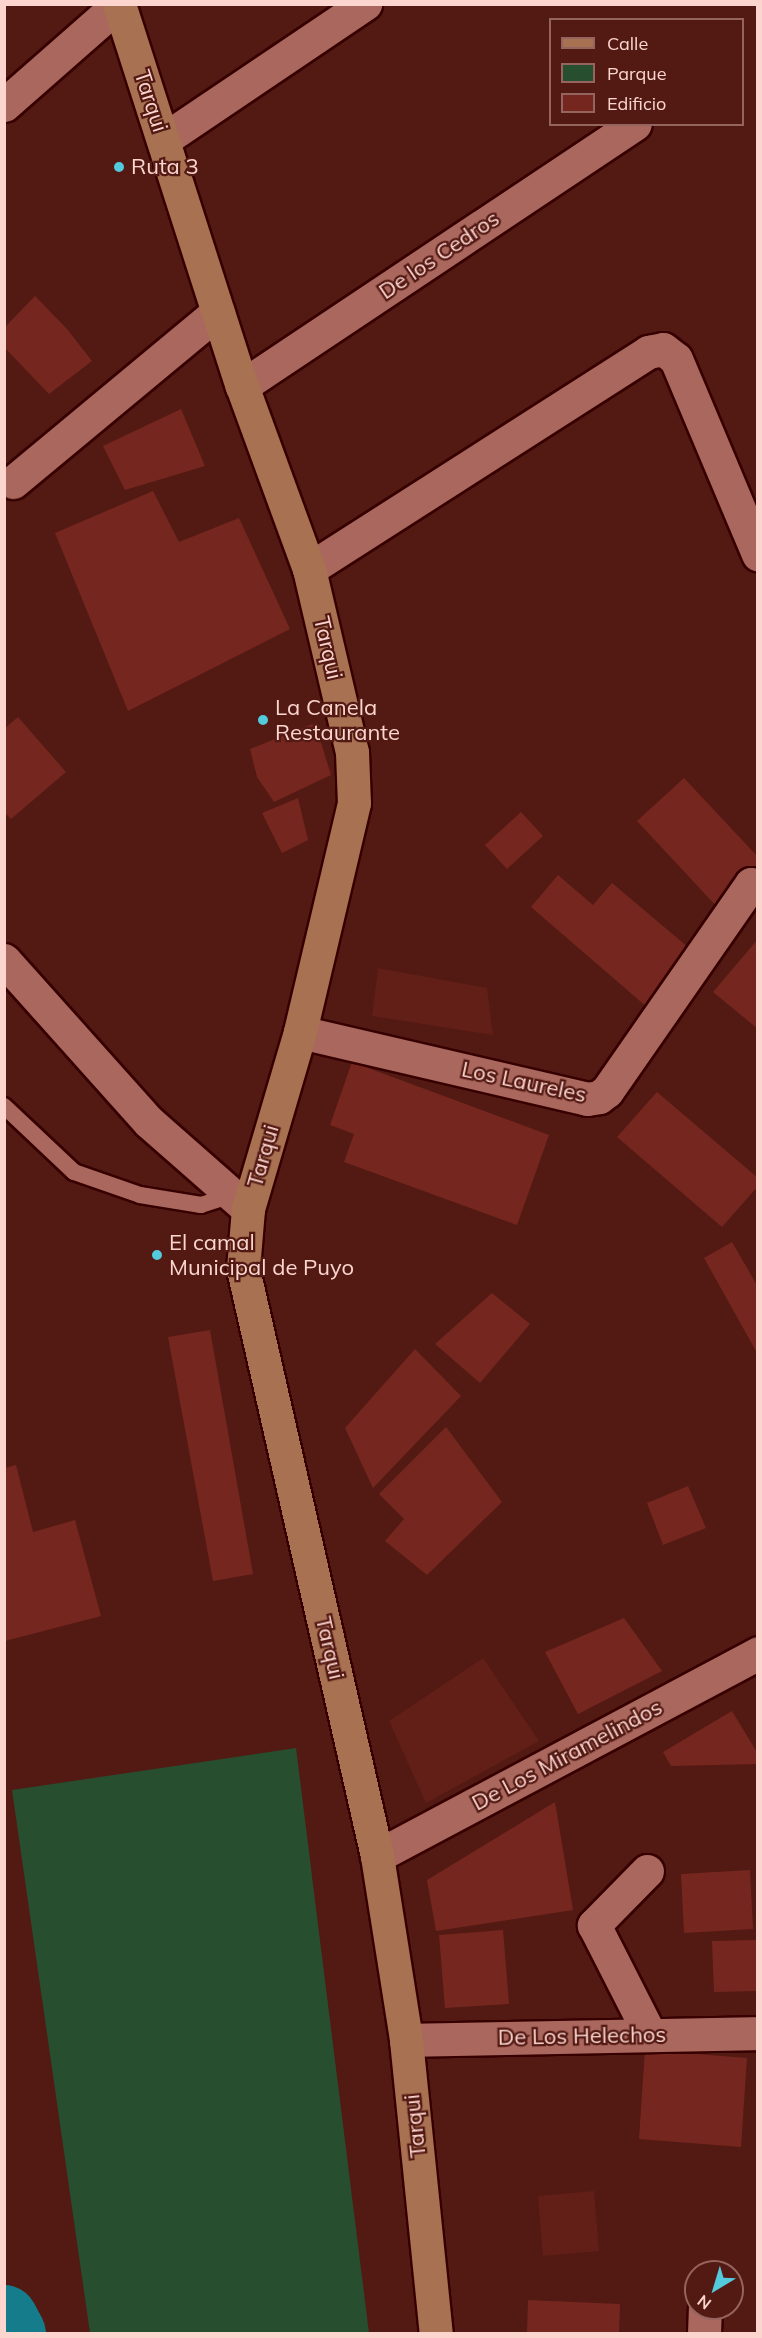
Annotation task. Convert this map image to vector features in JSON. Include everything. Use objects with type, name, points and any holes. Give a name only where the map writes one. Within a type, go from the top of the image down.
[{"type":"street","points":[[4,105],[119,4]]},
{"type":"street","name":"Tarqui","points":[[119,4],[242,386],[309,569],[352,752],[354,803],[300,1032],[239,1202],[243,1269],[377,1856],[406,2040],[436,2334]]},
{"type":"street","points":[[163,140],[365,4]]},
{"type":"street","name":"De los Cedros","points":[[242,386],[632,126]]},
{"type":"street","points":[[13,482],[218,312]]},
{"type":"street","points":[[309,569],[648,352],[663,349],[676,359],[758,554]]},
{"type":"street","name":"Los Laureles","points":[[300,1032],[587,1099],[598,1097],[607,1091],[754,887]]},
{"type":"street","points":[[4,960],[149,1122],[239,1202]]},
{"type":"street","name":"De Los Miramelindos","points":[[377,1856],[758,1653]]},
{"type":"street","points":[[647,1871],[594,1925],[650,2035]]},
{"type":"street","name":"De Los Helechos","points":[[406,2040],[758,2033]]},
{"type":"lane","points":[[4,1106],[74,1172],[140,1195],[201,1205],[239,1202]]},
{"type":"shaded area","points":[[378,968],[487,988],[493,1035],[372,1016]]},
{"type":"shaded area","points":[[483,1658],[539,1741],[426,1803],[389,1721]]},
{"type":"shaded area","points":[[594,2191],[599,2251],[543,2256],[538,2196]]},
{"type":"green space","points":[[296,1748],[369,2333],[90,2333],[12,1790]]},
{"type":"building","points":[[35,296],[67,329],[92,361],[49,394],[4,347],[4,328]]},
{"type":"building","points":[[181,409],[205,466],[125,490],[103,446]]},
{"type":"building","points":[[153,491],[179,542],[239,518],[290,629],[128,711],[55,533]]},
{"type":"building","points":[[18,717],[66,772],[11,819],[4,812],[4,729]]},
{"type":"building","points":[[315,723],[331,775],[274,802],[257,777],[250,749]]},
{"type":"building","points":[[684,778],[758,857],[758,872],[719,909],[637,821]]},
{"type":"building","points":[[298,798],[308,840],[282,853],[262,813]]},
{"type":"building","points":[[521,812],[543,836],[507,869],[485,845]]},
{"type":"building","points":[[558,875],[593,905],[612,883],[695,953],[648,1008],[531,907]]},
{"type":"building","points":[[758,939],[758,1029],[713,992]]},
{"type":"building","points":[[352,1062],[549,1135],[517,1225],[344,1162],[354,1134],[330,1125]]},
{"type":"building","points":[[657,1092],[758,1178],[758,1186],[722,1227],[617,1137]]},
{"type":"building","points":[[732,1242],[758,1287],[756,1351],[704,1258]]},
{"type":"building","name":"El camal Municipal de Puyo","points":[[164,1250],[165,1259],[150,1260],[150,1252]]},
{"type":"building","points":[[492,1293],[530,1324],[480,1383],[435,1344]]},
{"type":"building","points":[[210,1330],[253,1574],[213,1581],[168,1337]]},
{"type":"building","points":[[415,1349],[461,1396],[373,1488],[345,1428]]},
{"type":"building","points":[[446,1427],[502,1502],[427,1575],[385,1541],[404,1519],[379,1494]]},
{"type":"building","points":[[16,1465],[33,1532],[75,1520],[101,1616],[5,1641],[5,1468]]},
{"type":"building","points":[[688,1486],[706,1528],[663,1545],[647,1503]]},
{"type":"building","points":[[624,1618],[662,1671],[578,1714],[545,1652]]},
{"type":"building","points":[[732,1711],[758,1754],[758,1764],[671,1766],[663,1752]]},
{"type":"building","points":[[555,1802],[573,1910],[436,1931],[427,1880]]},
{"type":"building","points":[[750,1870],[753,1929],[684,1933],[681,1874]]},
{"type":"building","points":[[503,1930],[509,2004],[445,2008],[439,1935]]},
{"type":"building","points":[[758,1940],[758,1991],[714,1992],[712,1941]]},
{"type":"building","points":[[645,2050],[747,2058],[741,2147],[639,2139]]},
{"type":"building","points":[[528,2300],[620,2304],[619,2334],[527,2334]]},
{"type":"waterway","points":[[4,2319],[12,2334]]},
{"type":"place","name":"Ruta 3","points":[[119,167]]},
{"type":"place","name":"La Canela Restaurante","points":[[263,720]]},
{"type":"place","name":"El camal Municipal de Puyo","points":[[157,1255]]}]
